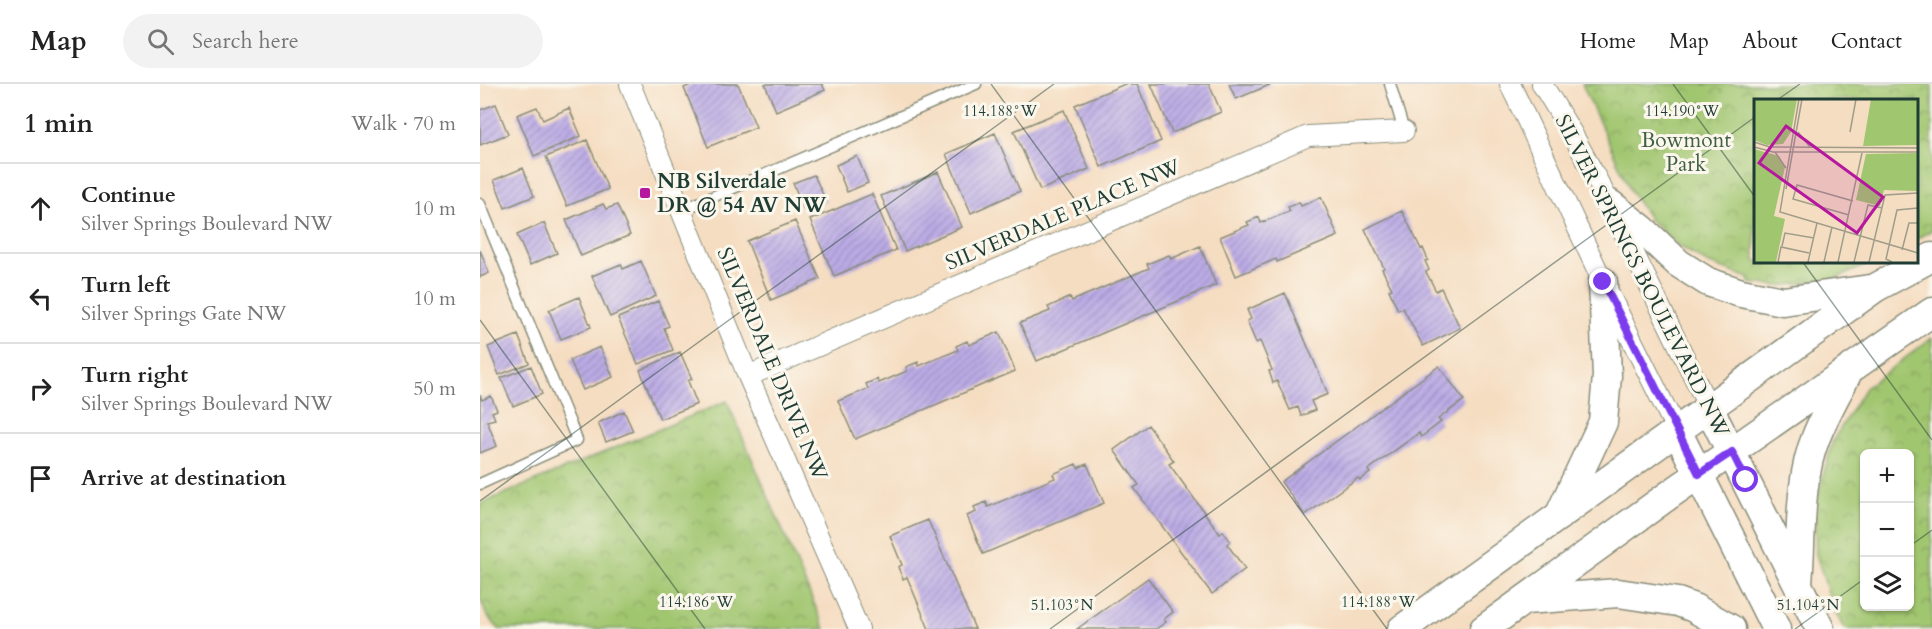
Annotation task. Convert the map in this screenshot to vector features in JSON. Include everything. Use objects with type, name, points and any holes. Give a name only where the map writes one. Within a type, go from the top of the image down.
[{"type":"street","name":"SILVERDALE DRIVE NW","points":[[630,84],[748,376],[859,629]]},
{"type":"street","name":"SILVER SPRINGS BOULEVARD NW","points":[[1510,84],[1603,282],[1776,629]]},
{"type":"street","name":"SILVER SPRINGS BOULEVARD NW","points":[[1542,84],[1573,135],[1610,204],[1820,629]]},
{"type":"street","name":"SILVERDALE PLACE NW","points":[[748,376],[1308,136],[1404,131]]},
{"type":"street","points":[[1610,204],[1642,229],[1678,263],[1708,282],[1741,293],[1783,301],[1875,288]]},
{"type":"street","points":[[1402,629],[1875,288],[1932,257]]},
{"type":"street","points":[[1559,517],[1604,422],[1607,376],[1603,282]]},
{"type":"street","points":[[1484,629],[1699,474],[1932,312]]},
{"type":"street","points":[[1798,584],[1803,496],[1807,468],[1816,437],[1851,368]]},
{"type":"street","points":[[1525,600],[1618,593],[1678,602],[1694,608],[1731,629]]},
{"type":"lane","points":[[682,210],[976,84]]},
{"type":"lane","points":[[1390,84],[1404,131]]},
{"type":"lane","points":[[480,204],[577,440],[480,484]]},
{"type":"green space","name":"Bowmont Park","points":[[1582,84],[1932,84],[1932,230],[1917,238],[1917,99],[1754,99],[1754,262],[1874,262],[1835,279],[1779,286],[1749,283],[1749,278],[1707,263],[1677,245],[1651,221],[1631,192]]},
{"type":"green space","points":[[1932,338],[1932,629],[1844,629],[1832,605],[1816,554],[1814,509],[1833,440],[1865,388]]},
{"type":"green space","points":[[727,401],[825,629],[499,629],[486,614],[480,598],[480,504]]},
{"type":"building","points":[[692,84],[738,84],[756,127],[708,147],[684,88]]},
{"type":"building","points":[[765,84],[822,84],[825,90],[776,111]]},
{"type":"building","points":[[1125,84],[1137,84],[1161,141],[1101,167],[1075,105]]},
{"type":"building","points":[[1151,84],[1209,84],[1221,112],[1172,133]]},
{"type":"building","points":[[1229,84],[1272,84],[1236,99]]},
{"type":"building","points":[[496,104],[508,134],[480,145],[480,110]]},
{"type":"building","points":[[537,107],[543,120],[569,108],[581,136],[534,156],[517,115]]},
{"type":"building","points":[[1064,110],[1089,169],[1040,190],[1014,131]]},
{"type":"building","points":[[995,133],[1020,191],[971,213],[946,154]]},
{"type":"building","points":[[587,140],[608,189],[567,206],[546,157]]},
{"type":"building","points":[[857,156],[868,183],[847,192],[836,165]]},
{"type":"building","points":[[523,168],[534,196],[505,208],[494,180]]},
{"type":"building","points":[[938,172],[962,227],[905,251],[881,196]]},
{"type":"building","points":[[814,175],[826,201],[804,210],[793,183]]},
{"type":"building","points":[[872,194],[896,250],[834,276],[810,220]]},
{"type":"building","points":[[1321,197],[1338,236],[1277,262],[1276,259],[1236,276],[1220,237],[1249,225],[1247,222],[1259,217],[1261,223],[1290,211],[1288,207],[1299,202],[1301,206]]},
{"type":"building","points":[[603,204],[606,209],[617,205],[630,235],[581,256],[566,220]]},
{"type":"building","points":[[1402,211],[1428,260],[1425,261],[1429,270],[1426,272],[1436,291],[1441,288],[1460,328],[1423,346],[1403,308],[1398,310],[1389,290],[1392,289],[1382,269],[1384,268],[1365,229]]},
{"type":"building","points":[[795,221],[820,279],[771,300],[747,241]]},
{"type":"building","points":[[544,223],[557,253],[530,265],[517,235]]},
{"type":"building","points":[[1200,246],[1216,285],[1037,361],[1020,323],[1050,311],[1048,307],[1070,297],[1072,301],[1149,268],[1147,264],[1169,255],[1171,259]]},
{"type":"building","points":[[480,250],[489,273],[480,277]]},
{"type":"building","points":[[641,261],[656,296],[610,317],[592,276],[621,264],[623,269]]},
{"type":"building","points":[[1285,293],[1328,394],[1311,401],[1315,410],[1301,416],[1298,407],[1290,410],[1277,381],[1273,383],[1269,371],[1272,370],[1260,341],[1256,343],[1247,321],[1251,319],[1247,310]]},
{"type":"building","points":[[579,297],[591,327],[561,339],[549,310]]},
{"type":"building","points":[[658,301],[669,326],[664,328],[673,350],[638,364],[618,318]]},
{"type":"building","points":[[999,332],[1015,371],[855,439],[838,401],[868,389],[866,384],[877,379],[879,383],[907,371],[906,367],[918,362],[919,366],[958,350],[956,346],[967,341],[969,345]]},
{"type":"building","points":[[518,335],[529,363],[499,375],[488,347]]},
{"type":"building","points":[[600,347],[613,377],[583,390],[570,360]]},
{"type":"building","points":[[680,352],[692,379],[688,381],[697,404],[660,419],[640,370]]},
{"type":"building","points":[[531,366],[542,394],[513,406],[501,378]]},
{"type":"building","points":[[1439,366],[1464,400],[1438,419],[1441,422],[1421,437],[1419,433],[1368,470],[1370,473],[1360,480],[1358,478],[1305,515],[1281,482]]},
{"type":"building","points":[[480,395],[482,400],[491,396],[497,410],[492,412],[495,419],[487,421],[497,446],[480,453]]},
{"type":"building","points":[[624,411],[633,431],[606,442],[598,423]]},
{"type":"building","points":[[1148,425],[1174,461],[1169,464],[1220,534],[1223,531],[1230,541],[1227,544],[1245,569],[1212,594],[1134,488],[1139,485],[1114,450]]},
{"type":"building","points":[[1076,464],[1078,468],[1087,464],[1104,503],[983,554],[967,516],[976,512],[974,507],[986,502],[988,507],[1055,478],[1053,474]]},
{"type":"building","points":[[928,520],[975,629],[929,629],[907,577],[903,579],[898,567],[902,565],[890,536]]},
{"type":"building","points":[[1148,578],[1173,612],[1164,619],[1166,622],[1156,629],[1077,629]]},
{"type":"place","name":"NB Silverdale DR @ 54 AV NW","points":[[645,193]]},
{"type":"route","points":[[1603,282],[1699,474],[1732,452],[1746,480]]}]
